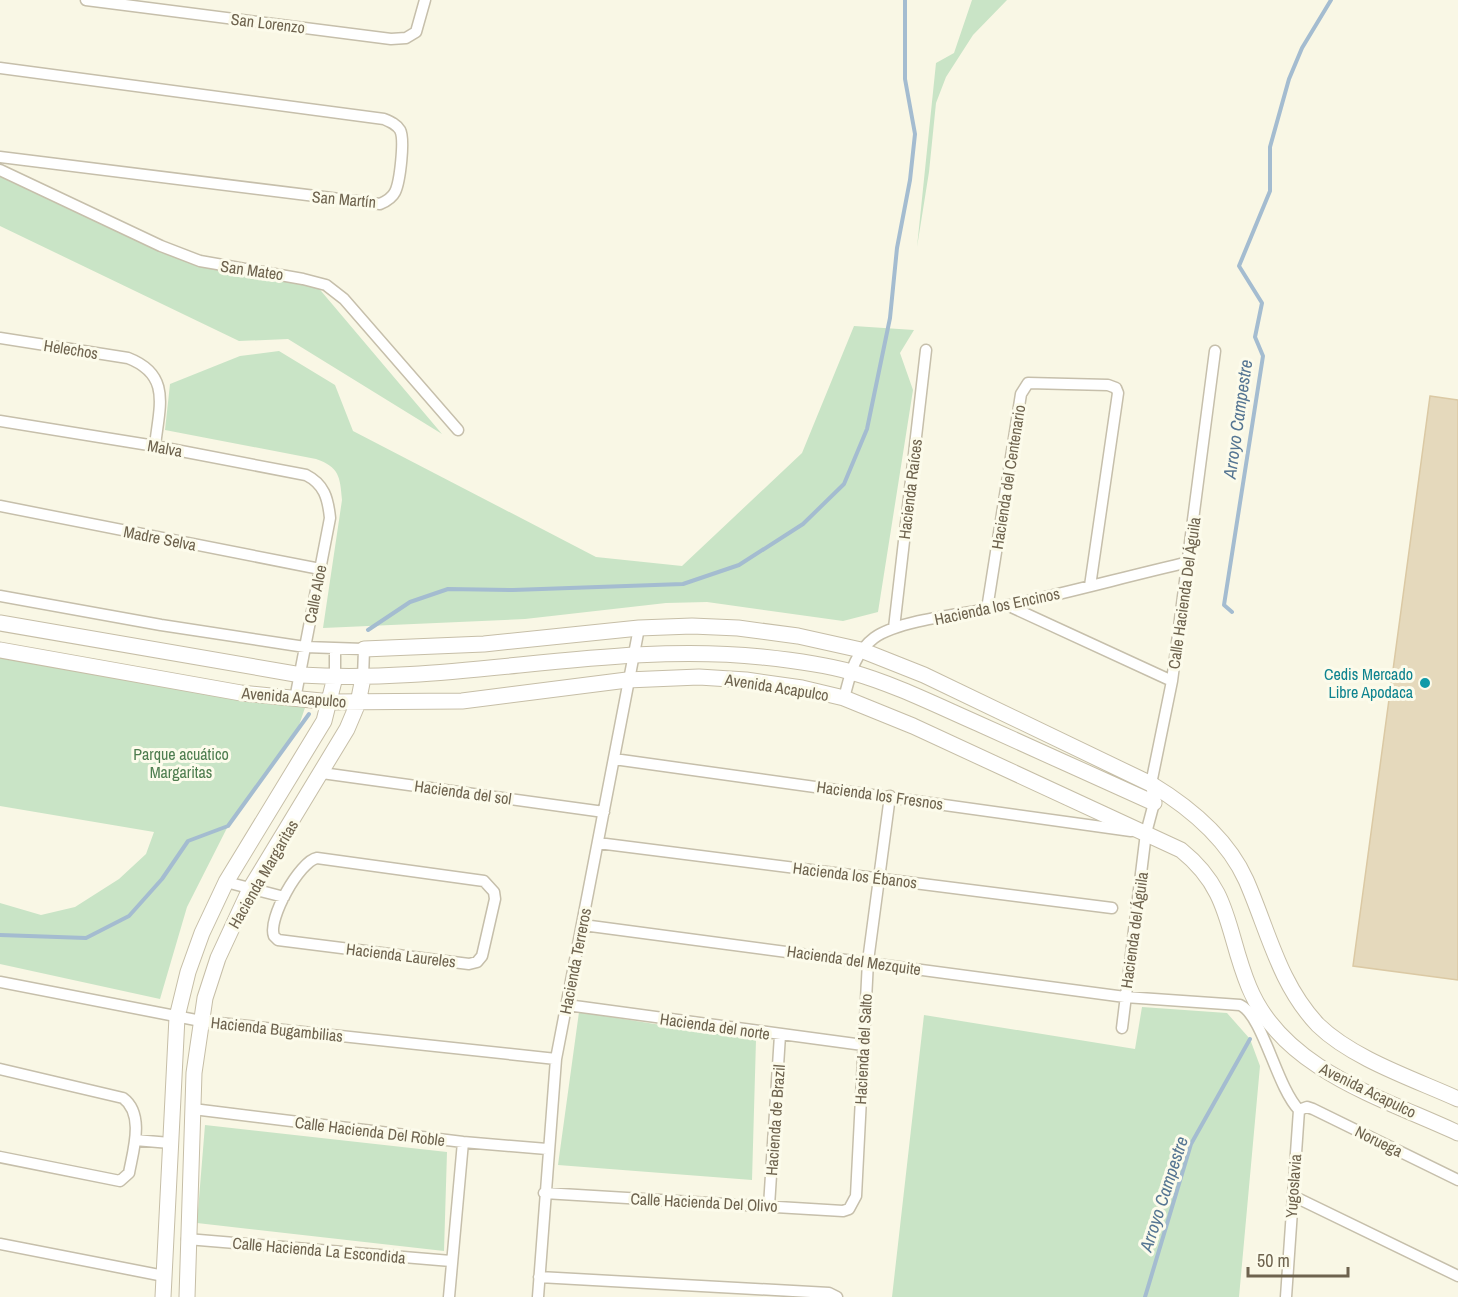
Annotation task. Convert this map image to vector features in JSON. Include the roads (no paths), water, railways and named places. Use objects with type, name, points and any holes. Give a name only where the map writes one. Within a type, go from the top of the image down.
[{"type":"street","name":"San Lorenzo","points":[[86,0],[391,39],[406,38],[416,32],[425,0]]},
{"type":"street","name":"San Martín","points":[[0,68],[384,119],[393,123],[400,130],[403,141],[396,191],[390,199],[381,204],[0,157]]},
{"type":"street","name":"San Mateo","points":[[0,170],[161,246],[200,261],[291,276],[326,285],[344,299],[458,430]]},
{"type":"street","name":"Helechos","points":[[0,338],[128,358],[142,364],[151,371],[160,393],[154,446]]},
{"type":"street","name":"Hacienda Raíces","points":[[894,628],[926,350]]},
{"type":"street","name":"Calle Hacienda Del Águila","points":[[1146,833],[1154,803],[1151,784],[1172,681],[1215,351]]},
{"type":"street","name":"Hacienda del Centenario","points":[[987,609],[1021,394],[1028,383],[1108,385],[1118,393],[1090,586]]},
{"type":"street","name":"Malva","points":[[0,421],[154,446],[306,475],[317,480],[325,490]]},
{"type":"street","name":"Calle Aloe","points":[[295,699],[330,518],[325,490]]},
{"type":"street","name":"Madre Selva","points":[[0,506],[320,569]]},
{"type":"street","name":"Hacienda los Encinos","points":[[844,698],[851,672],[861,650],[872,639],[894,628],[1007,605],[1189,562]]},
{"type":"street","points":[[0,596],[161,625],[304,647],[335,650],[364,649]]},
{"type":"street","points":[[1007,605],[1172,681]]},
{"type":"street","points":[[0,623],[301,675],[363,678]]},
{"type":"street","name":"Avenida Acapulco","points":[[364,649],[484,644],[639,628],[692,626],[758,630],[861,650],[924,675],[1151,784],[1178,800],[1213,832],[1233,857],[1245,878],[1281,972],[1292,992],[1318,1024],[1338,1041],[1458,1099]]},
{"type":"street","name":"Hacienda Terreros","points":[[538,1297],[547,1149],[556,1059],[639,628]]},
{"type":"street","name":"Hacienda Margaritas","points":[[186,1297],[196,1049],[205,998],[218,958],[250,888],[347,729],[358,703],[363,678],[364,649]]},
{"type":"street","name":"Avenida Acapulco","points":[[0,650],[180,683],[331,702],[462,701],[627,681],[699,677],[746,680],[844,698],[913,726],[1181,850],[1197,863],[1212,882],[1224,904],[1250,989],[1268,1017],[1294,1047],[1324,1071],[1458,1133]]},
{"type":"street","name":"Hacienda Margaritas","points":[[163,1297],[177,1017],[188,972],[202,933],[226,882],[316,736],[331,702],[335,677],[335,650]]},
{"type":"street","name":"Avenida Acapulco","points":[[363,678],[633,655],[707,654],[762,657],[851,672],[934,704],[1154,803]]},
{"type":"street","name":"Hacienda los Fresnos","points":[[614,759],[1146,833]]},
{"type":"street","name":"Hacienda del sol","points":[[322,773],[604,812]]},
{"type":"street","name":"Hacienda del Salto","points":[[856,1196],[868,961],[890,796]]},
{"type":"street","name":"Hacienda del Águila","points":[[1122,1028],[1146,833]]},
{"type":"street","name":"Hacienda los Ébanos","points":[[598,843],[1112,908]]},
{"type":"street","name":"Hacienda Laureles","points":[[317,858],[484,881],[494,892],[495,899],[486,949],[477,962],[469,964],[278,940],[272,931],[272,926],[284,897],[306,865],[317,858]]},
{"type":"street","points":[[226,882],[284,897]]},
{"type":"street","name":"Hacienda del Mezquite","points":[[583,925],[868,961],[1125,997],[1245,1007],[1252,1014],[1283,1089],[1299,1110]]},
{"type":"street","name":"Hacienda Bugambilias","points":[[0,982],[201,1021],[556,1059]]},
{"type":"street","name":"Hacienda del norte","points":[[567,1005],[863,1046]]},
{"type":"street","name":"Hacienda de Brazil","points":[[769,1206],[780,1035]]},
{"type":"street","points":[[0,1069],[123,1098],[135,1113],[135,1140],[129,1173],[120,1181],[0,1157]]},
{"type":"street","name":"Noruega","points":[[1299,1110],[1307,1107],[1313,1109],[1458,1180]]},
{"type":"street","name":"Calle Hacienda Del Roble","points":[[193,1109],[463,1142],[547,1149]]},
{"type":"street","name":"Yugoslavia","points":[[1288,1296],[1299,1110]]},
{"type":"street","points":[[135,1140],[170,1143]]},
{"type":"street","points":[[449,1297],[463,1142]]},
{"type":"street","name":"Calle Hacienda Del Olivo","points":[[544,1193],[843,1211],[849,1209],[856,1196]]},
{"type":"street","points":[[1293,1196],[1458,1276]]},
{"type":"street","name":"Calle Hacienda La Escondida","points":[[187,1239],[451,1261]]},
{"type":"street","points":[[0,1244],[164,1276]]},
{"type":"street","points":[[539,1277],[829,1293],[837,1297]]},
{"type":"waterway","points":[[368,630],[410,602],[448,589],[513,590],[683,584],[739,565],[803,524],[844,484],[867,429],[890,318],[897,248],[910,180],[915,134],[905,79],[905,0]]},
{"type":"waterway","name":"Arroyo Campestre","points":[[1232,612],[1224,605],[1263,356],[1255,337],[1262,303],[1239,266],[1270,191],[1270,147],[1289,79],[1302,48],[1331,0]]},
{"type":"waterway","points":[[0,935],[86,938],[129,916],[162,879],[188,841],[228,826],[309,714]]},
{"type":"waterway","name":"Arroyo Campestre","points":[[1145,1297],[1191,1144],[1250,1039]]},
{"type":"place","name":"Cedis Mercado Libre Apodaca","points":[[1425,683]]},
{"type":"park label","name":"Parque acuático Margaritas","points":[[181,763]]}]
